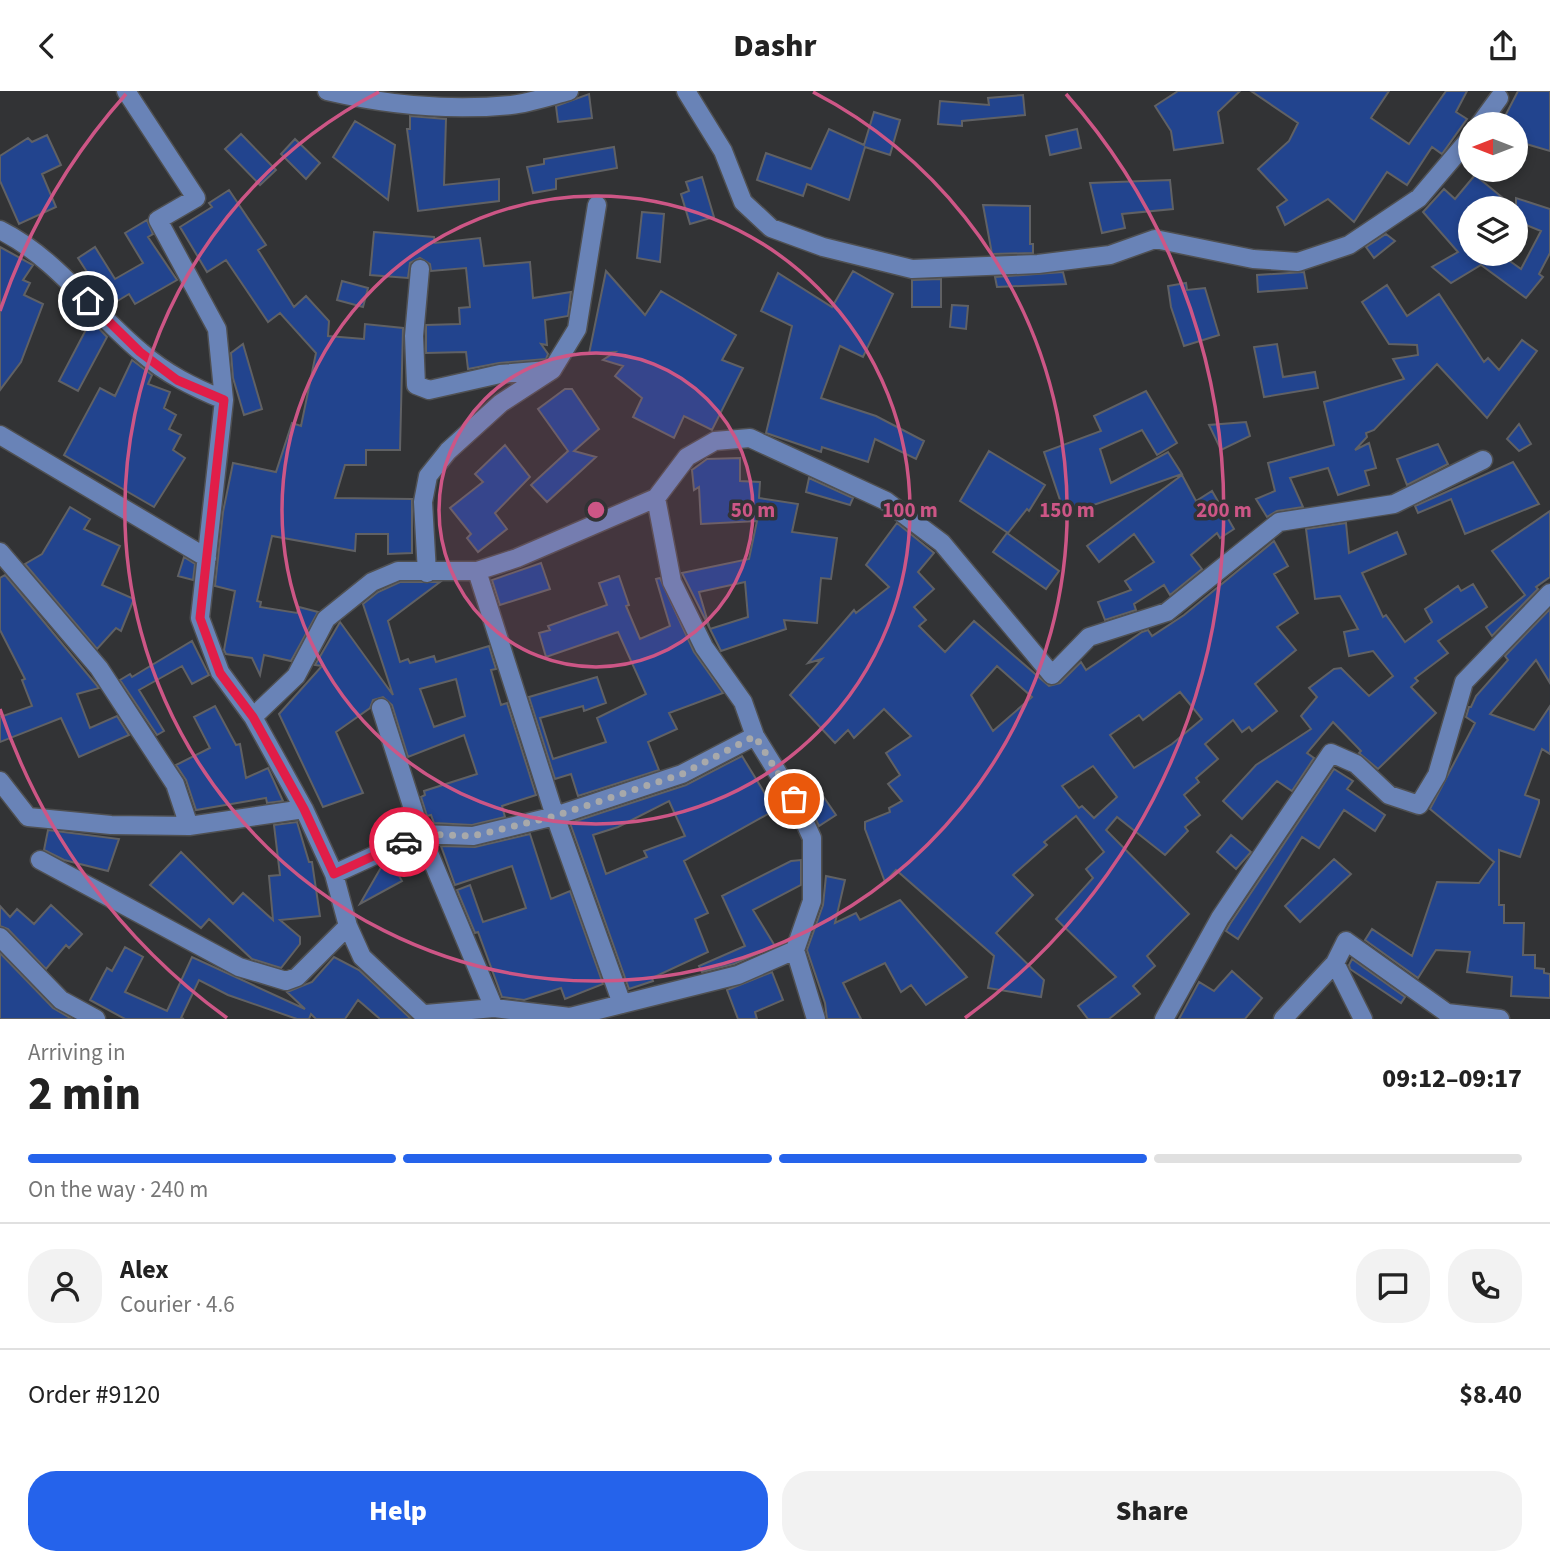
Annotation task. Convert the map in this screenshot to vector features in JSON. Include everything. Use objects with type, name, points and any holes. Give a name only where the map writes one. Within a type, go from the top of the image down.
[{"type":"street","points":[[127,91],[196,198],[158,220],[217,329],[224,400],[200,618],[220,673],[253,717],[304,809],[334,874],[348,926],[362,957],[427,1017],[494,1009],[570,1017],[738,975],[795,950]]},
{"type":"street","points":[[327,91],[383,104],[440,106],[512,105],[569,91]]},
{"type":"street","points":[[685,91],[723,151],[743,202],[771,228],[823,247],[912,269],[1038,264],[1098,257],[1155,239],[1253,259],[1297,263],[1349,245],[1419,198],[1458,152]]},
{"type":"street","points":[[1489,112],[1499,98]]},
{"type":"street","points":[[426,573],[423,502],[428,476],[448,451],[501,403],[552,370],[577,329],[597,205]]},
{"type":"street","points":[[0,230],[20,240],[51,266],[177,380],[224,400]]},
{"type":"street","points":[[420,269],[414,336],[416,386],[429,390],[500,374],[552,370]]},
{"type":"street","points":[[0,435],[207,558]]},
{"type":"street","points":[[253,717],[296,676],[326,619],[372,582],[398,571],[477,571],[517,558],[656,498],[687,457],[715,441],[750,438],[886,501],[942,543],[1052,675],[1089,637],[1167,612],[1279,522],[1394,504],[1483,460]]},
{"type":"street","points":[[656,498],[672,582],[704,646],[743,702],[755,736],[794,799],[812,838],[812,901],[795,950],[816,1019]]},
{"type":"street","points":[[0,552],[99,668],[175,784],[189,826]]},
{"type":"street","points":[[477,571],[555,816],[622,1005]]},
{"type":"street","points":[[1164,1019],[1220,918],[1331,753],[1356,764],[1389,795],[1419,805],[1437,775],[1464,682],[1550,593]]},
{"type":"street","points":[[381,708],[421,834],[494,1009]]},
{"type":"street","points":[[334,874],[421,834],[473,836],[555,816],[682,774],[755,736]]},
{"type":"street","points":[[0,782],[28,817],[111,825],[189,826],[304,809]]},
{"type":"street","points":[[40,860],[239,967],[286,981],[297,977],[348,926]]},
{"type":"street","points":[[0,937],[61,1000],[96,1019]]},
{"type":"street","points":[[1283,1019],[1335,963],[1346,941],[1447,1013],[1500,1019]]},
{"type":"street","points":[[1335,963],[1363,1019]]},
{"type":"building","points":[[1178,91],[1240,91],[1218,112],[1223,143],[1174,150],[1171,131],[1155,106]]},
{"type":"building","points":[[1251,91],[1389,91],[1371,118],[1409,144],[1446,91],[1467,91],[1456,112],[1458,132],[1442,154],[1432,147],[1407,185],[1387,172],[1354,222],[1328,199],[1285,225],[1277,207],[1287,200],[1258,169],[1289,141],[1298,123]]},
{"type":"building","points":[[1518,91],[1550,91],[1550,151],[1528,145],[1528,112],[1507,112]]},
{"type":"building","points":[[589,94],[592,118],[558,122],[556,106]]},
{"type":"building","points":[[1023,95],[1025,115],[962,121],[962,126],[938,124],[940,101],[989,105],[988,98]]},
{"type":"building","points":[[874,112],[900,120],[890,155],[865,147],[849,200],[807,184],[803,196],[757,180],[766,153],[811,169],[829,129],[864,145]]},
{"type":"building","points":[[410,116],[446,119],[444,185],[499,179],[499,201],[418,211],[407,129],[410,129]]},
{"type":"building","points":[[355,121],[395,145],[388,200],[333,157]]},
{"type":"building","points":[[1077,129],[1081,148],[1050,155],[1046,136]]},
{"type":"building","points":[[241,134],[276,170],[260,185],[225,149]]},
{"type":"building","points":[[47,135],[61,165],[42,174],[56,207],[19,224],[0,181],[0,156],[28,138],[32,142]]},
{"type":"building","points":[[295,139],[320,163],[306,179],[281,154]]},
{"type":"building","points":[[614,147],[617,168],[556,179],[556,189],[533,193],[527,167],[544,164],[544,159]]},
{"type":"building","points":[[702,177],[714,217],[690,224],[681,194],[689,191],[686,182]]},
{"type":"building","points":[[1170,180],[1173,209],[1122,214],[1125,228],[1102,233],[1090,183]]},
{"type":"building","points":[[1469,182],[1483,182],[1500,196],[1458,196],[1458,252],[1423,212],[1444,189],[1455,199]]},
{"type":"building","points":[[229,190],[266,245],[258,250],[294,307],[306,296],[329,321],[328,336],[364,339],[365,324],[403,328],[400,450],[366,450],[366,465],[345,465],[335,498],[412,499],[412,553],[388,554],[388,534],[356,534],[355,551],[272,536],[257,601],[261,602],[260,607],[297,613],[299,607],[318,612],[291,661],[264,655],[260,675],[252,658],[226,654],[224,650],[235,591],[215,586],[223,512],[233,463],[276,472],[292,423],[301,426],[316,353],[280,313],[268,322],[226,260],[207,272],[180,227],[212,207],[209,203]]},
{"type":"building","points":[[1528,202],[1550,209],[1550,253],[1539,274],[1543,277],[1526,298],[1482,266],[1517,266],[1521,269],[1523,266],[1528,266],[1528,256],[1541,231],[1528,226]]},
{"type":"building","points":[[983,205],[1030,206],[1030,244],[1033,244],[1033,253],[992,254]]},
{"type":"building","points":[[642,212],[664,214],[660,262],[637,258]]},
{"type":"building","points":[[147,220],[153,234],[148,237],[177,280],[135,304],[129,294],[109,306],[78,258],[95,247],[115,279],[143,263],[125,233]]},
{"type":"building","points":[[374,232],[434,237],[435,243],[480,238],[484,266],[530,262],[533,298],[571,292],[568,316],[545,320],[547,345],[541,344],[548,354],[546,359],[468,369],[466,352],[426,353],[426,325],[460,324],[459,308],[470,307],[466,268],[431,271],[430,264],[420,258],[410,263],[408,278],[370,275]]},
{"type":"building","points":[[1386,234],[1395,241],[1374,258],[1366,247]]},
{"type":"building","points":[[0,247],[33,265],[23,280],[30,283],[24,295],[43,304],[21,362],[0,390]]},
{"type":"building","points":[[1458,252],[1458,266],[1479,266],[1451,283],[1432,267]]},
{"type":"building","points":[[606,271],[645,315],[661,291],[736,335],[722,360],[743,368],[712,430],[684,416],[674,438],[633,417],[642,398],[615,376],[623,366],[603,360],[615,352],[589,354]]},
{"type":"building","points":[[853,271],[893,294],[863,357],[840,346],[821,398],[876,416],[924,441],[916,459],[875,439],[868,462],[822,447],[821,452],[766,433],[792,326],[761,311],[778,273],[832,307]]},
{"type":"building","points":[[1063,272],[1066,284],[997,287],[995,277]]},
{"type":"building","points":[[1304,272],[1307,288],[1258,292],[1257,275]]},
{"type":"building","points":[[941,279],[941,307],[912,307],[912,280]]},
{"type":"building","points":[[342,281],[368,288],[363,307],[337,300]]},
{"type":"building","points":[[1186,283],[1187,290],[1205,288],[1219,335],[1184,346],[1171,307],[1168,286]]},
{"type":"building","points":[[1387,285],[1407,316],[1439,294],[1484,362],[1488,358],[1499,370],[1522,340],[1537,351],[1487,418],[1437,364],[1374,430],[1366,433],[1367,437],[1355,450],[1369,443],[1376,468],[1365,471],[1369,485],[1338,495],[1328,468],[1290,478],[1303,507],[1277,511],[1267,517],[1256,499],[1275,491],[1268,463],[1334,445],[1324,402],[1404,379],[1393,359],[1418,355],[1417,345],[1389,344],[1362,302]]},
{"type":"building","points":[[952,305],[968,306],[966,329],[950,327]]},
{"type":"building","points":[[91,320],[107,337],[78,391],[59,381]]},
{"type":"building","points":[[243,344],[262,409],[244,415],[233,378],[231,353]]},
{"type":"building","points":[[1277,344],[1283,377],[1315,372],[1318,388],[1264,397],[1254,347]]},
{"type":"building","points":[[132,360],[152,375],[148,384],[170,392],[164,408],[176,415],[169,429],[181,435],[173,450],[185,458],[154,507],[64,455],[100,388],[115,396]]},
{"type":"building","points":[[565,389],[572,389],[599,429],[574,451],[596,457],[547,502],[531,485],[568,451],[538,409]]},
{"type":"building","points":[[1146,391],[1177,443],[1157,455],[1142,430],[1100,449],[1111,483],[1168,452],[1182,474],[1065,515],[1044,452],[1101,431],[1094,416]]},
{"type":"building","points":[[1246,422],[1250,436],[1221,450],[1209,425]]},
{"type":"building","points":[[1519,424],[1531,444],[1519,451],[1507,439]]},
{"type":"building","points":[[1438,444],[1448,464],[1407,485],[1397,459]]},
{"type":"building","points":[[505,445],[530,477],[495,513],[507,529],[478,552],[467,538],[471,534],[450,508],[483,482],[475,474]]},
{"type":"building","points":[[989,451],[1045,485],[1029,511],[1027,509],[1008,533],[960,501]]},
{"type":"building","points":[[740,458],[740,481],[760,482],[759,498],[798,504],[792,532],[837,538],[831,579],[821,578],[817,623],[784,620],[786,629],[721,651],[710,629],[682,573],[749,559],[757,521],[701,524],[699,487],[694,490],[692,470],[707,459]],"holes":[[[745,582],[748,617],[710,629],[699,592]]]},
{"type":"building","points":[[1513,462],[1539,504],[1465,534],[1451,499],[1418,513],[1415,506]]},
{"type":"building","points":[[1182,475],[1196,501],[1212,491],[1234,529],[1220,538],[1217,533],[1191,555],[1202,569],[1170,595],[1164,585],[1134,604],[1136,610],[1105,620],[1098,602],[1131,590],[1125,581],[1154,562],[1134,534],[1099,562],[1087,546]]},
{"type":"building","points":[[809,478],[853,498],[850,505],[806,492]]},
{"type":"building","points":[[70,507],[90,519],[84,529],[120,546],[102,585],[134,599],[121,631],[116,628],[97,649],[25,564],[42,554]]},
{"type":"building","points":[[1550,511],[1550,577],[1536,587],[1538,589],[1492,636],[1486,627],[1525,595],[1492,551]]},
{"type":"building","points":[[897,523],[934,553],[918,572],[934,589],[914,607],[926,620],[919,626],[945,652],[974,621],[1049,686],[1060,683],[1081,662],[1086,670],[1142,632],[1148,630],[1152,636],[1184,615],[1274,541],[1288,566],[1274,574],[1298,613],[1277,627],[1296,650],[1255,684],[1277,711],[1252,731],[1249,727],[1242,732],[1233,720],[1205,744],[1218,759],[1196,778],[1199,782],[1184,795],[1200,815],[1185,827],[1188,831],[1165,855],[1117,817],[1106,830],[1189,914],[1147,956],[1155,966],[1133,986],[1140,994],[1109,1019],[1088,1019],[1078,1006],[1116,977],[1056,919],[1093,878],[1086,869],[1104,852],[1076,816],[1044,842],[1047,845],[1013,875],[1033,895],[996,933],[1044,980],[1041,997],[988,988],[994,956],[896,870],[885,882],[865,829],[865,822],[890,812],[889,808],[902,801],[888,784],[900,775],[886,753],[911,736],[884,709],[854,738],[848,730],[835,743],[790,695],[822,659],[808,663],[854,610],[856,613],[889,587],[866,565]],"holes":[[[997,666],[1032,697],[993,731],[971,695]],[[1180,692],[1202,719],[1172,744],[1134,768],[1110,735],[1139,715],[1143,720]],[[1093,766],[1117,797],[1094,818],[1082,806],[1079,808],[1062,786]]]},
{"type":"building","points":[[1346,523],[1349,553],[1397,532],[1406,554],[1362,573],[1383,617],[1386,615],[1405,642],[1432,622],[1425,609],[1458,586],[1461,591],[1473,584],[1487,607],[1438,641],[1448,653],[1415,678],[1418,681],[1411,687],[1436,713],[1378,769],[1359,753],[1361,751],[1333,722],[1307,753],[1314,758],[1292,791],[1277,781],[1242,819],[1223,801],[1256,765],[1311,729],[1301,716],[1317,697],[1309,688],[1334,669],[1341,668],[1369,696],[1393,676],[1373,651],[1349,656],[1344,632],[1358,629],[1340,596],[1315,599],[1306,529]]},
{"type":"building","points":[[1007,533],[1059,571],[1046,589],[993,552]]},
{"type":"building","points":[[184,557],[195,564],[193,580],[178,576]]},
{"type":"building","points":[[541,563],[550,589],[500,605],[492,580]]},
{"type":"building","points":[[5,575],[99,688],[77,694],[90,728],[117,716],[129,735],[79,757],[61,718],[0,742],[0,717],[32,706],[22,680],[25,679],[0,630],[0,578]]},
{"type":"building","points":[[619,576],[629,605],[626,606],[640,639],[670,626],[656,579],[660,578],[694,652],[723,693],[669,713],[677,729],[648,742],[659,770],[578,796],[571,774],[555,779],[529,697],[597,677],[606,703],[584,711],[583,706],[540,718],[553,759],[606,742],[597,718],[646,694],[618,632],[546,657],[539,633],[550,630],[548,626],[607,605],[599,583]]},
{"type":"building","points":[[400,582],[440,582],[388,621],[400,662],[408,659],[410,663],[434,656],[436,662],[489,646],[496,669],[491,670],[501,705],[507,703],[536,795],[502,806],[505,817],[472,825],[434,823],[431,815],[427,816],[421,797],[425,795],[424,791],[477,774],[464,735],[408,757],[392,705],[383,697],[373,700],[370,708],[336,732],[363,793],[323,807],[279,714],[322,666],[315,665],[340,622],[393,695],[363,604],[378,592]],"holes":[[[456,679],[465,716],[434,727],[420,689]]]},
{"type":"building","points":[[1550,609],[1550,683],[1536,660],[1490,714],[1534,730],[1550,706],[1550,754],[1542,749],[1525,795],[1539,800],[1539,803],[1520,857],[1499,850],[1499,905],[1504,905],[1504,923],[1524,923],[1523,955],[1535,955],[1535,968],[1544,969],[1544,973],[1550,974],[1550,998],[1511,996],[1512,977],[1467,972],[1470,952],[1436,950],[1418,978],[1365,940],[1372,929],[1412,956],[1437,882],[1479,883],[1494,862],[1430,809],[1475,723],[1466,717],[1469,707],[1508,660],[1505,656]]},
{"type":"building","points":[[192,641],[209,675],[192,684],[182,666],[139,690],[164,731],[157,735],[120,680],[130,674],[132,677]]},
{"type":"building","points":[[215,706],[236,745],[240,744],[246,778],[268,768],[283,801],[267,803],[266,798],[196,810],[186,780],[176,765],[210,748],[194,717]]},
{"type":"building","points":[[742,756],[775,810],[684,861],[708,913],[695,919],[708,952],[652,978],[653,981],[629,989],[570,823],[686,785]],"holes":[[[669,801],[685,836],[644,851],[647,857],[606,874],[593,835],[618,827]]]},
{"type":"building","points":[[1334,769],[1353,781],[1347,789],[1385,815],[1375,831],[1344,810],[1319,848],[1302,837],[1238,939],[1226,931]]},
{"type":"building","points":[[823,796],[836,815],[819,826],[809,805]]},
{"type":"building","points":[[297,822],[309,862],[312,862],[320,916],[280,920],[300,937],[300,944],[281,968],[252,959],[209,919],[201,928],[150,885],[181,852],[233,904],[243,893],[273,920],[269,876],[280,875],[274,825]]},
{"type":"building","points":[[48,830],[119,839],[108,871],[64,860],[44,850]]},
{"type":"building","points":[[530,834],[551,899],[570,891],[603,984],[565,999],[561,988],[524,1000],[502,997],[478,932],[475,933],[457,890],[470,885],[483,922],[526,908],[512,866],[455,885],[441,846],[475,847]]},
{"type":"building","points":[[1231,835],[1251,852],[1236,869],[1217,852]]},
{"type":"building","points":[[1334,859],[1351,874],[1300,922],[1285,906]]},
{"type":"building","points":[[801,860],[801,885],[753,910],[775,946],[734,964],[702,972],[699,966],[745,946],[722,896],[791,861]]},
{"type":"building","points":[[391,861],[402,881],[360,904],[383,864]]},
{"type":"building","points":[[826,876],[845,880],[835,923],[856,913],[860,920],[900,900],[967,977],[926,1005],[911,985],[901,992],[885,963],[843,983],[861,1019],[827,1019],[825,1003],[807,950],[823,905]]},
{"type":"building","points":[[51,905],[82,934],[69,948],[66,945],[46,969],[8,929],[0,926],[0,906],[10,917],[17,909],[34,924]]},
{"type":"building","points":[[125,947],[143,957],[125,992],[167,1011],[192,957],[305,1009],[287,992],[312,982],[334,957],[359,970],[411,1019],[380,1019],[358,1000],[345,1019],[316,1019],[311,1014],[309,1019],[297,1019],[228,995],[199,980],[181,1018],[184,1019],[125,1019],[90,1000],[107,968],[112,971]]},
{"type":"building","points":[[0,953],[53,1008],[72,1019],[0,1019]]},
{"type":"building","points":[[1352,959],[1405,997],[1401,1003],[1350,969]]},
{"type":"building","points":[[1232,971],[1262,998],[1245,1019],[1179,1019],[1199,982],[1214,991]]},
{"type":"building","points":[[772,972],[783,1000],[755,1012],[757,1019],[738,1019],[727,990]]},
{"type":"way so far","points":[[404,842],[421,834],[473,836],[555,816],[682,774],[755,736],[794,799]]},
{"type":"route","points":[[88,301],[140,352],[177,380],[224,400],[200,618],[220,673],[253,717],[304,809],[334,874],[404,842]]}]
